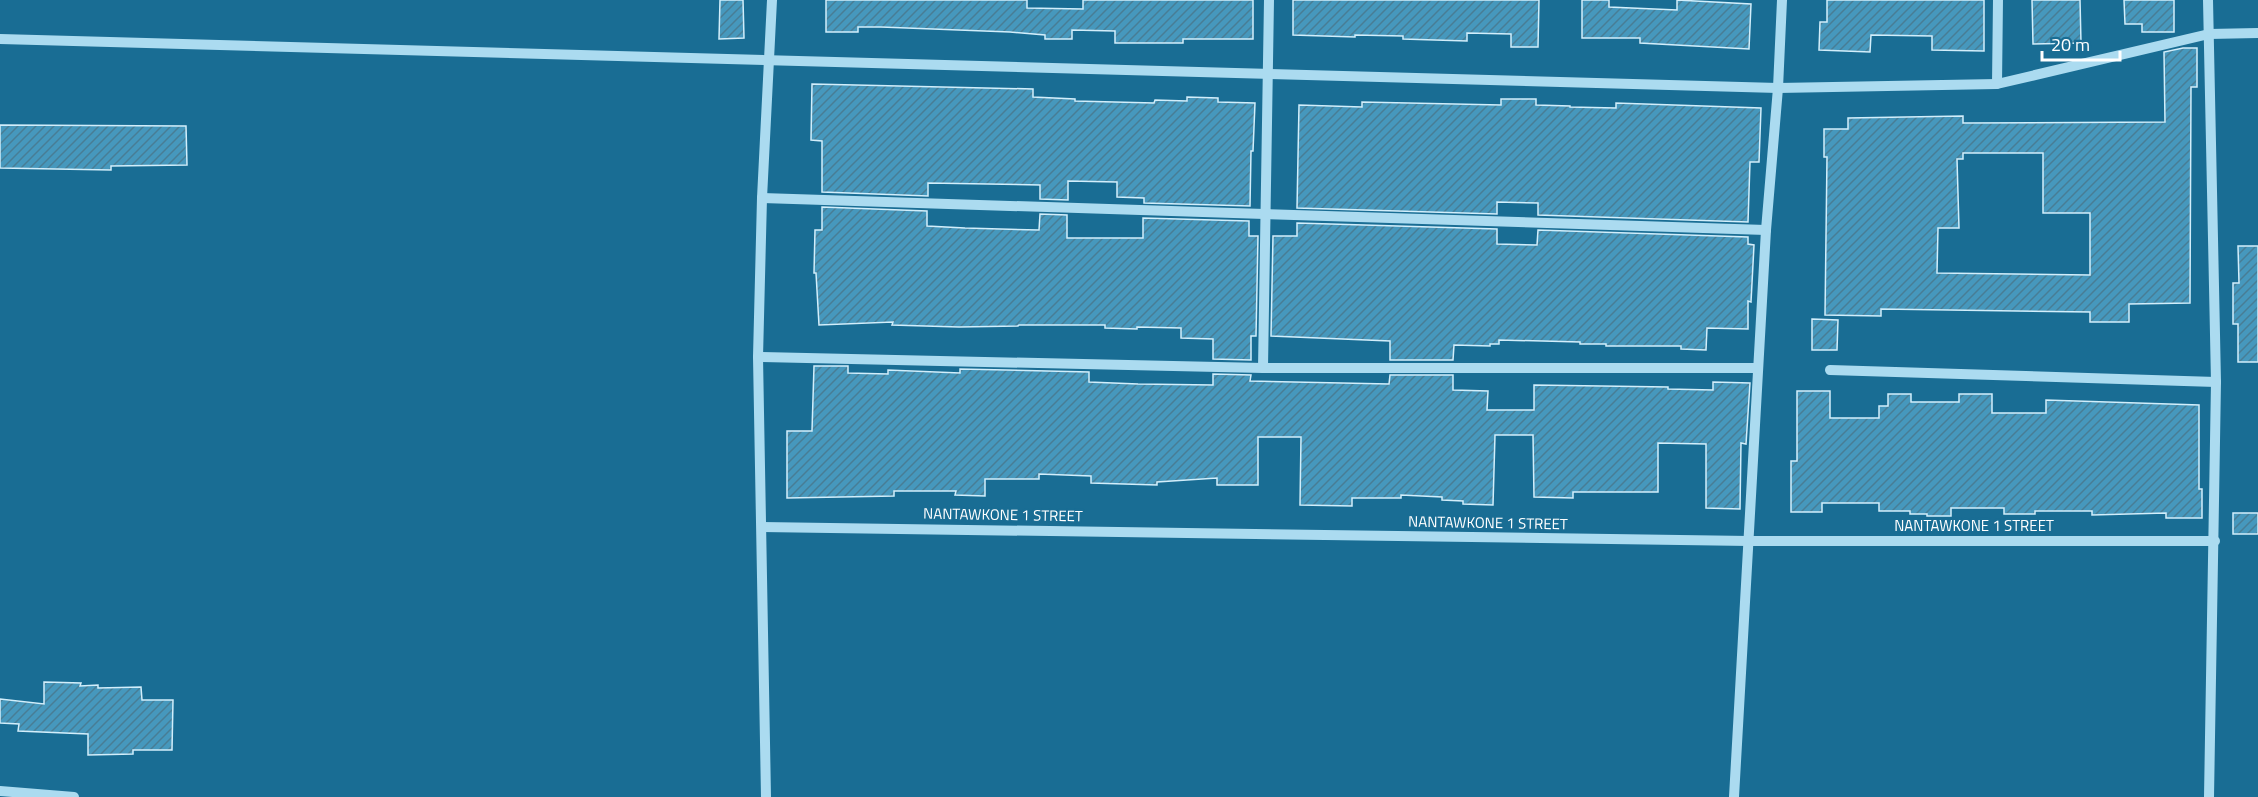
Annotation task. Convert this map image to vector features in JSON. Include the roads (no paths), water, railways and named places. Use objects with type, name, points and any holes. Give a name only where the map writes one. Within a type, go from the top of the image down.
[{"type":"street","points":[[766,797],[758,357],[762,198],[772,0]]},
{"type":"street","points":[[1263,368],[1269,0]]},
{"type":"street","points":[[1734,797],[1766,230],[1778,88],[1782,0]]},
{"type":"street","points":[[1997,84],[1998,0]]},
{"type":"street","points":[[2208,0],[2216,382],[2209,797]]},
{"type":"street","points":[[0,39],[768,62],[1269,73],[1778,88],[1997,84],[2209,34],[2258,33]]},
{"type":"street","points":[[762,198],[1766,230]]},
{"type":"street","points":[[758,357],[1263,368],[1758,368]]},
{"type":"street","points":[[1830,370],[2216,382]]},
{"type":"street","name":"NANTAWKONE 1 STREET","points":[[762,527],[1749,542],[2215,542]]},
{"type":"street","points":[[0,791],[74,797]]}]
